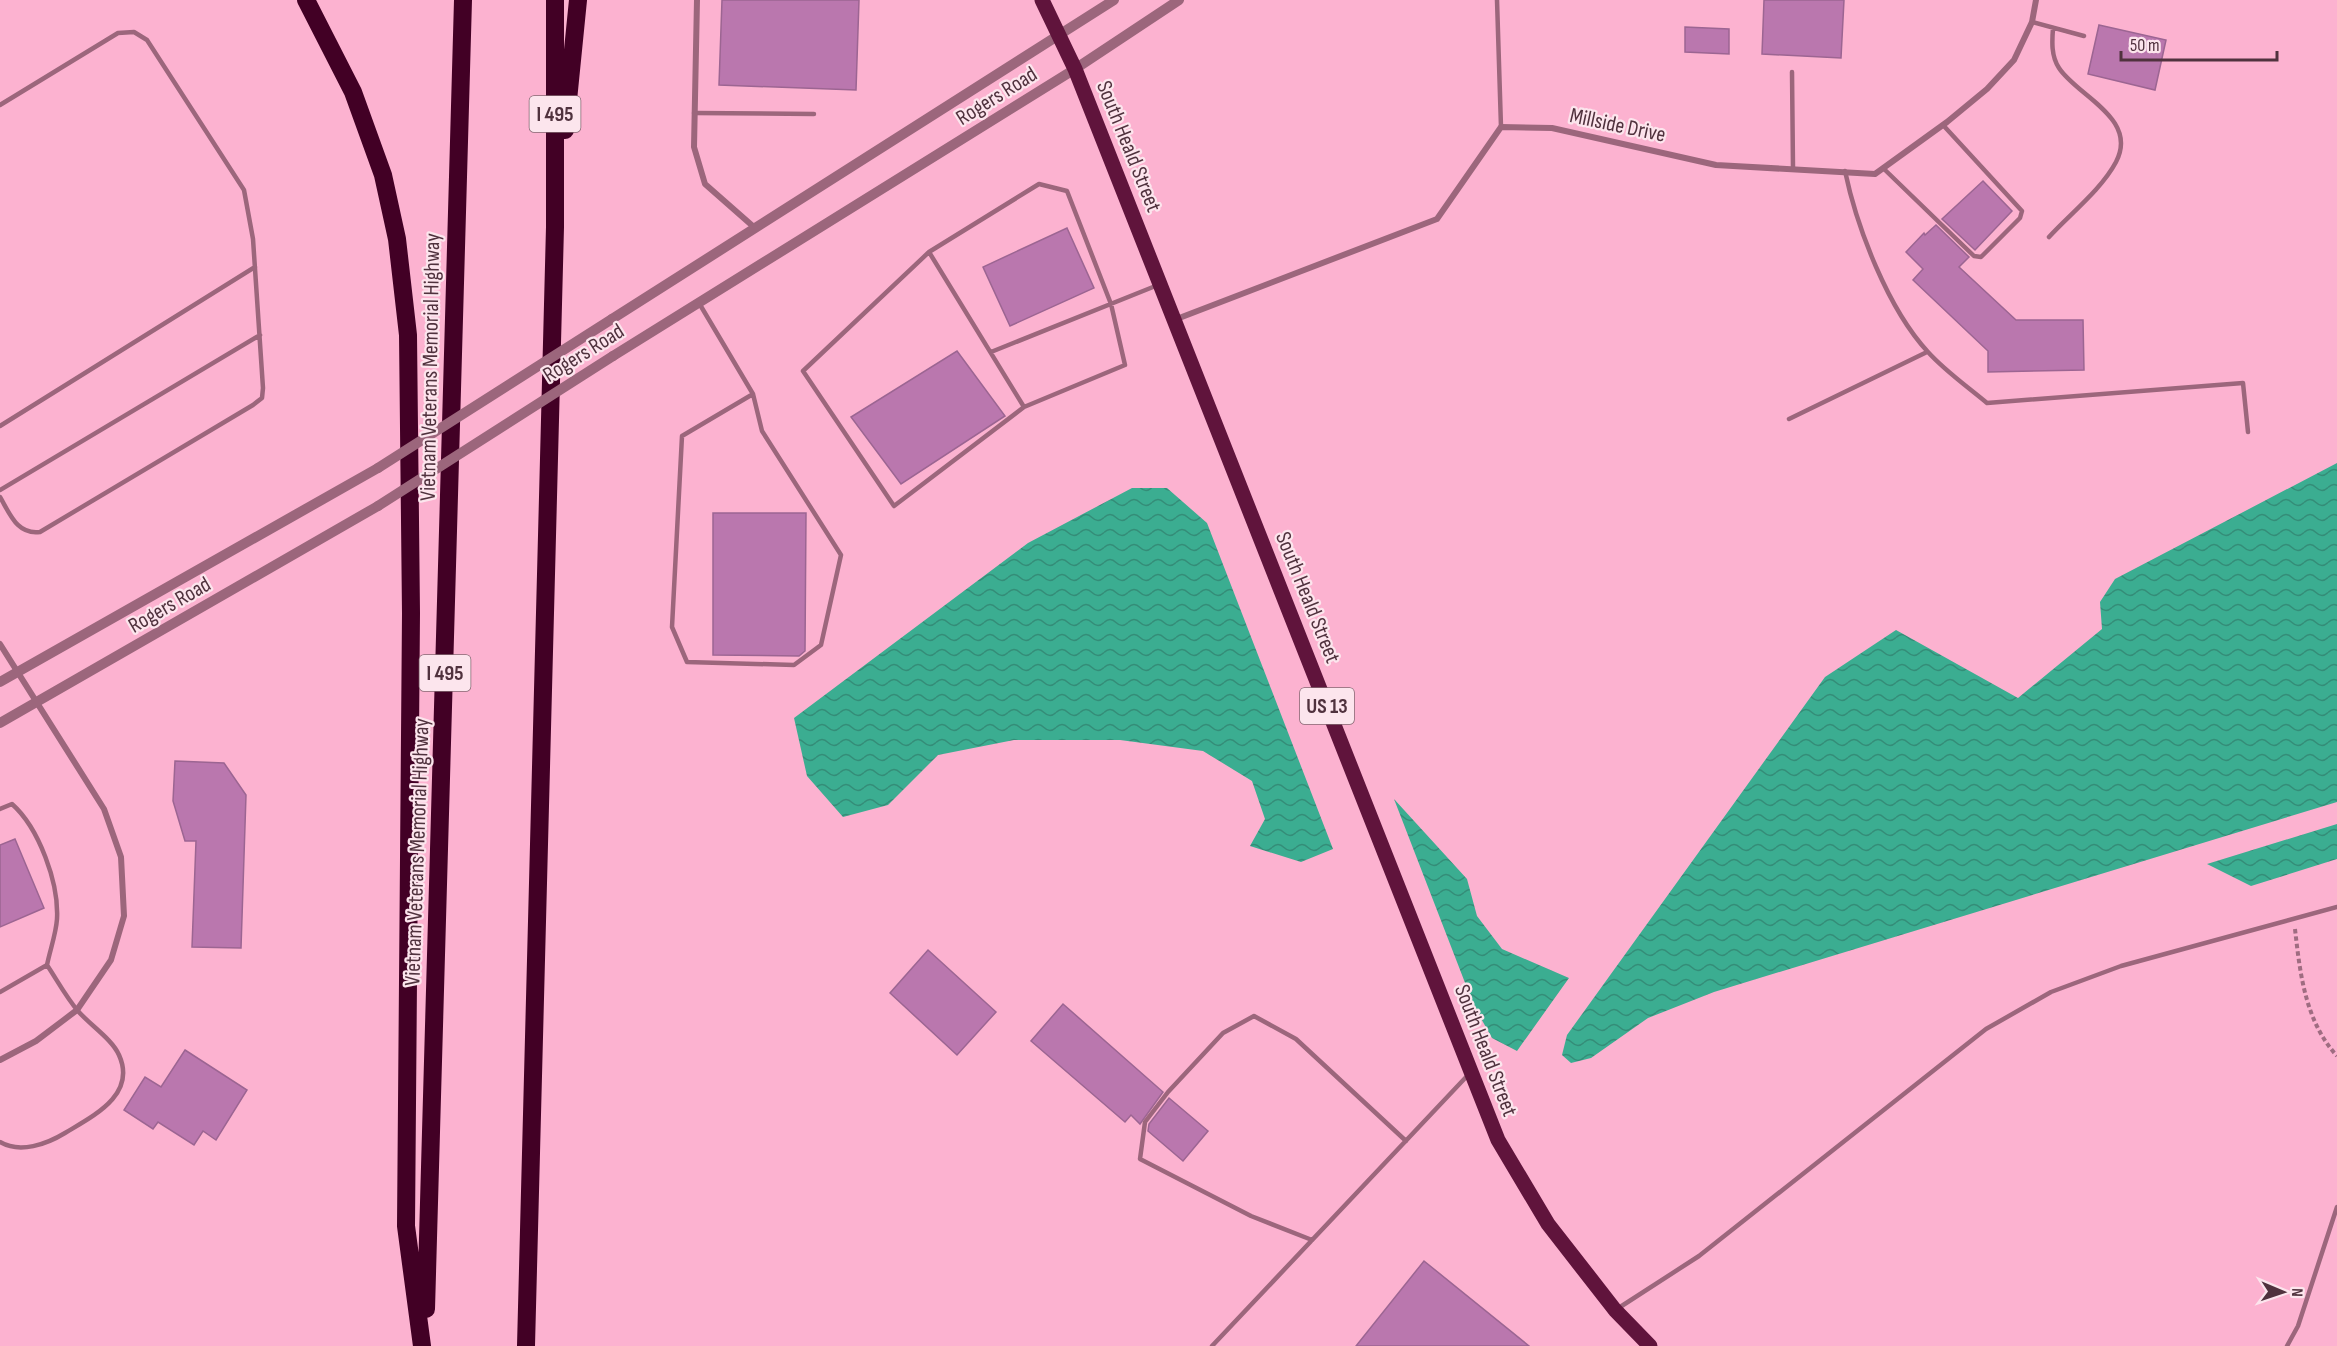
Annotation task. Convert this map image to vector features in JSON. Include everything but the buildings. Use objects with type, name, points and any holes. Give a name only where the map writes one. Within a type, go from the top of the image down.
[{"type":"highway","points":[[306,0],[345,73],[374,147],[397,239],[406,302],[410,373],[411,601],[406,1226],[424,1346]]},
{"type":"highway","name":"Vietnam Veterans Memorial Highway","points":[[424,1346],[463,0]]},
{"type":"highway","name":"I 495","points":[[525,1346],[555,227],[555,0]]},
{"type":"highway","points":[[555,227],[578,0]]},
{"type":"main road","name":"South Heald Street","points":[[1042,0],[1075,69],[1498,1140],[1548,1224],[1615,1310],[1650,1346]]},
{"type":"main road","name":"South Heald Street","points":[[1051,0],[1058,36]]},
{"type":"street","points":[[697,0],[694,147],[705,184],[755,228]]},
{"type":"street","name":"Rogers Road","points":[[0,681],[378,468],[1114,0]]},
{"type":"street","name":"Rogers Road","points":[[0,723],[37,704],[378,506],[613,356],[1075,69],[1179,0]]},
{"type":"street","name":"Millside Drive","points":[[1501,127],[1552,128],[1716,165],[1875,174],[1943,125],[1987,89],[2014,60],[2032,22],[2036,0]]},
{"type":"street","points":[[1174,320],[1437,219],[1501,127]]},
{"type":"street","points":[[0,644],[104,809],[122,857],[124,916],[111,960],[77,1010],[36,1041],[0,1060]]},
{"type":"lane","points":[[1497,0],[1501,127]]},
{"type":"lane","points":[[2032,22],[2084,36]]},
{"type":"lane","points":[[2049,237],[2103,179],[2116,161],[2121,145],[2117,128],[2103,108],[2058,67],[2052,49],[2053,28]]},
{"type":"lane","points":[[0,105],[118,33],[134,32],[147,40],[244,190],[250,209],[263,388],[262,398],[253,405],[40,532],[30,534],[20,529],[0,497]]},
{"type":"lane","points":[[1792,72],[1793,168]]},
{"type":"lane","points":[[694,113],[814,114]]},
{"type":"lane","points":[[1883,168],[1974,256],[1981,257],[2020,218],[2022,211],[1943,125]]},
{"type":"lane","points":[[1845,171],[1851,200],[1886,290],[1927,352],[1987,403],[2243,383],[2248,432]]},
{"type":"lane","points":[[1039,184],[1067,191],[1111,304],[1125,365],[1024,406],[894,506],[803,370],[929,252],[1039,184]]},
{"type":"lane","points":[[929,252],[1024,406]]},
{"type":"lane","points":[[0,426],[255,267]]},
{"type":"lane","points":[[991,352],[1160,284]]},
{"type":"lane","points":[[699,303],[753,394],[762,431],[841,555],[821,645],[794,665],[687,662],[672,627],[682,436],[753,394]]},
{"type":"lane","points":[[0,490],[260,335]]},
{"type":"lane","points":[[1789,419],[1927,352]]},
{"type":"lane","points":[[0,809],[12,804],[24,815],[43,845],[56,900],[57,920],[47,965],[77,1010],[119,1053],[124,1072],[117,1095],[107,1108],[54,1140],[26,1148],[0,1142]]},
{"type":"lane","points":[[1615,1310],[1699,1256],[1986,1029],[2051,992],[2121,966],[2337,907]]},
{"type":"lane","points":[[0,992],[47,965]]},
{"type":"lane","points":[[1312,1239],[1251,1216],[1140,1159],[1145,1122],[1223,1033],[1254,1016],[1296,1039],[1406,1141]]},
{"type":"lane","points":[[1212,1346],[1472,1071]]},
{"type":"lane","points":[[2287,1346],[2298,1326],[2337,1207]]},
{"type":"path","points":[[2294,919],[2302,987],[2324,1042],[2337,1056]]},
{"type":"water","points":[[2337,463],[2337,802],[1714,992],[1648,1018],[1591,1058],[1571,1063],[1562,1055],[1567,1035],[1825,677],[1896,630],[2018,698],[2102,629],[2100,602],[2115,579]]},
{"type":"water","points":[[1132,488],[1167,488],[1207,523],[1333,849],[1301,862],[1250,846],[1265,819],[1252,781],[1203,751],[1120,740],[1014,740],[938,755],[888,805],[843,817],[807,776],[794,718],[1028,543]]},
{"type":"water","points":[[1394,799],[1467,879],[1477,916],[1502,949],[1569,978],[1517,1051],[1492,1038],[1474,1006]]},
{"type":"water","points":[[2337,824],[2337,859],[2251,886],[2207,864]]}]
